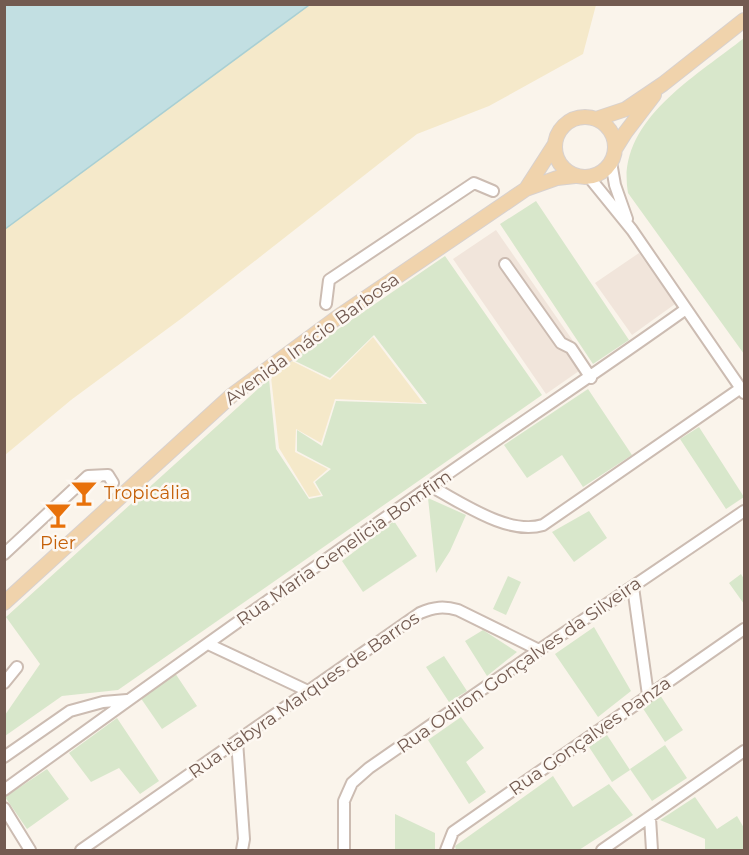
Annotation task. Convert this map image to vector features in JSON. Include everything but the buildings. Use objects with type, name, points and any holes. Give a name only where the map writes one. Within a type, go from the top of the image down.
[{"type":"main road","points":[[596,120],[626,109],[663,84],[744,20]]},
{"type":"main road","points":[[613,156],[612,134],[603,123],[596,120],[580,118],[566,124],[555,144],[558,160],[575,176],[589,177],[602,172],[613,156],[625,133],[663,84]]},
{"type":"main road","name":"Avenida Inácio Barbosa","points":[[526,189],[555,144]]},
{"type":"main road","name":"Avenida Inácio Barbosa","points":[[4,603],[231,396],[333,320],[526,189],[557,178],[575,176]]},
{"type":"street","points":[[613,156],[618,193],[632,230]]},
{"type":"street","points":[[430,486],[489,517],[514,527],[531,529],[543,525],[743,391],[632,230],[589,177]]},
{"type":"street","points":[[326,304],[329,280],[474,183],[493,192]]},
{"type":"street","points":[[505,264],[561,343],[571,348],[591,378]]},
{"type":"street","name":"Rua Maria Genelicia Bomfim","points":[[4,790],[430,486],[591,378],[686,309]]},
{"type":"street","points":[[4,554],[88,477],[108,475],[113,483]]},
{"type":"street","name":"Rua Odilon Gonçalves da Silveira","points":[[345,850],[344,801],[352,783],[369,768],[744,511]]},
{"type":"street","points":[[633,586],[648,695]]},
{"type":"street","name":"Rua Itabyra Marques de Barros","points":[[81,850],[420,613],[433,607],[458,610],[539,650]]},
{"type":"street","name":"Rua Gonçalves Panza","points":[[446,850],[453,832],[744,629]]},
{"type":"street","points":[[208,644],[308,692]]},
{"type":"street","points":[[4,683],[17,667]]},
{"type":"street","points":[[4,757],[70,711],[103,702],[128,700]]},
{"type":"street","points":[[237,741],[244,839],[242,850]]},
{"type":"street","points":[[602,850],[744,751]]},
{"type":"street","points":[[4,808],[30,850]]},
{"type":"street","points":[[650,818],[652,850]]},
{"type":"shaded area","points":[[496,230],[589,364],[546,394],[453,259]]},
{"type":"shaded area","points":[[639,253],[675,304],[632,335],[595,283]]},
{"type":"green space","points":[[744,38],[744,354],[628,193],[627,167],[634,144],[647,122],[664,103],[683,85]]},
{"type":"green space","points":[[536,201],[629,340],[593,364],[500,224]]},
{"type":"green space","points":[[445,256],[542,395],[118,690],[62,696],[5,736],[5,715],[40,664],[6,617],[269,379],[276,449],[309,499],[323,496],[315,482],[331,469],[297,451],[297,430],[322,446],[336,401],[427,404],[374,335],[330,378],[293,360]]},
{"type":"green space","points":[[588,389],[632,455],[583,487],[562,455],[527,478],[504,445]]},
{"type":"green space","points":[[699,427],[744,497],[726,509],[680,439]]},
{"type":"green space","points":[[428,498],[466,515],[450,551],[436,573]]},
{"type":"green space","points":[[589,511],[607,538],[574,562],[552,532]]},
{"type":"green space","points":[[394,521],[417,556],[363,592],[342,561]]},
{"type":"green space","points":[[741,574],[744,579],[744,604],[729,583]]},
{"type":"green space","points":[[508,576],[521,582],[506,615],[493,609]]},
{"type":"green space","points":[[594,627],[631,691],[598,717],[555,654]]},
{"type":"green space","points":[[483,630],[517,652],[487,676],[465,641]]},
{"type":"green space","points":[[444,656],[467,691],[449,702],[426,667]]},
{"type":"green space","points":[[175,673],[197,706],[162,729],[140,697]]},
{"type":"green space","points":[[660,695],[683,730],[665,742],[642,707]]},
{"type":"green space","points":[[461,717],[484,748],[466,762],[486,792],[469,804],[428,740]]},
{"type":"green space","points":[[117,718],[159,781],[140,794],[119,768],[91,782],[69,753]]},
{"type":"green space","points":[[607,735],[630,770],[612,782],[589,747]]},
{"type":"green space","points":[[665,745],[687,778],[652,801],[630,769]]},
{"type":"green space","points":[[47,769],[69,799],[27,829],[5,797]]},
{"type":"green space","points":[[553,776],[573,807],[609,784],[633,815],[579,850],[456,850],[455,846]]},
{"type":"green space","points":[[695,797],[717,829],[737,816],[744,828],[744,850],[705,850],[705,839],[660,820]]},
{"type":"green space","points":[[395,814],[435,833],[435,850],[395,850]]},
{"type":"sand","points":[[309,5],[596,5],[583,54],[489,106],[417,134],[182,318],[71,400],[5,455],[4,229]]},
{"type":"sand","points":[[373,337],[423,403],[335,399],[321,443],[296,429],[295,452],[328,469],[313,482],[321,495],[309,497],[279,448],[271,377],[292,361],[330,380]]},
{"type":"water","points":[[5,4],[309,4],[309,5],[5,229]]},
{"type":"place","name":"Tropicália","points":[[84,493]]},
{"type":"place","name":"Pier","points":[[58,515]]}]
